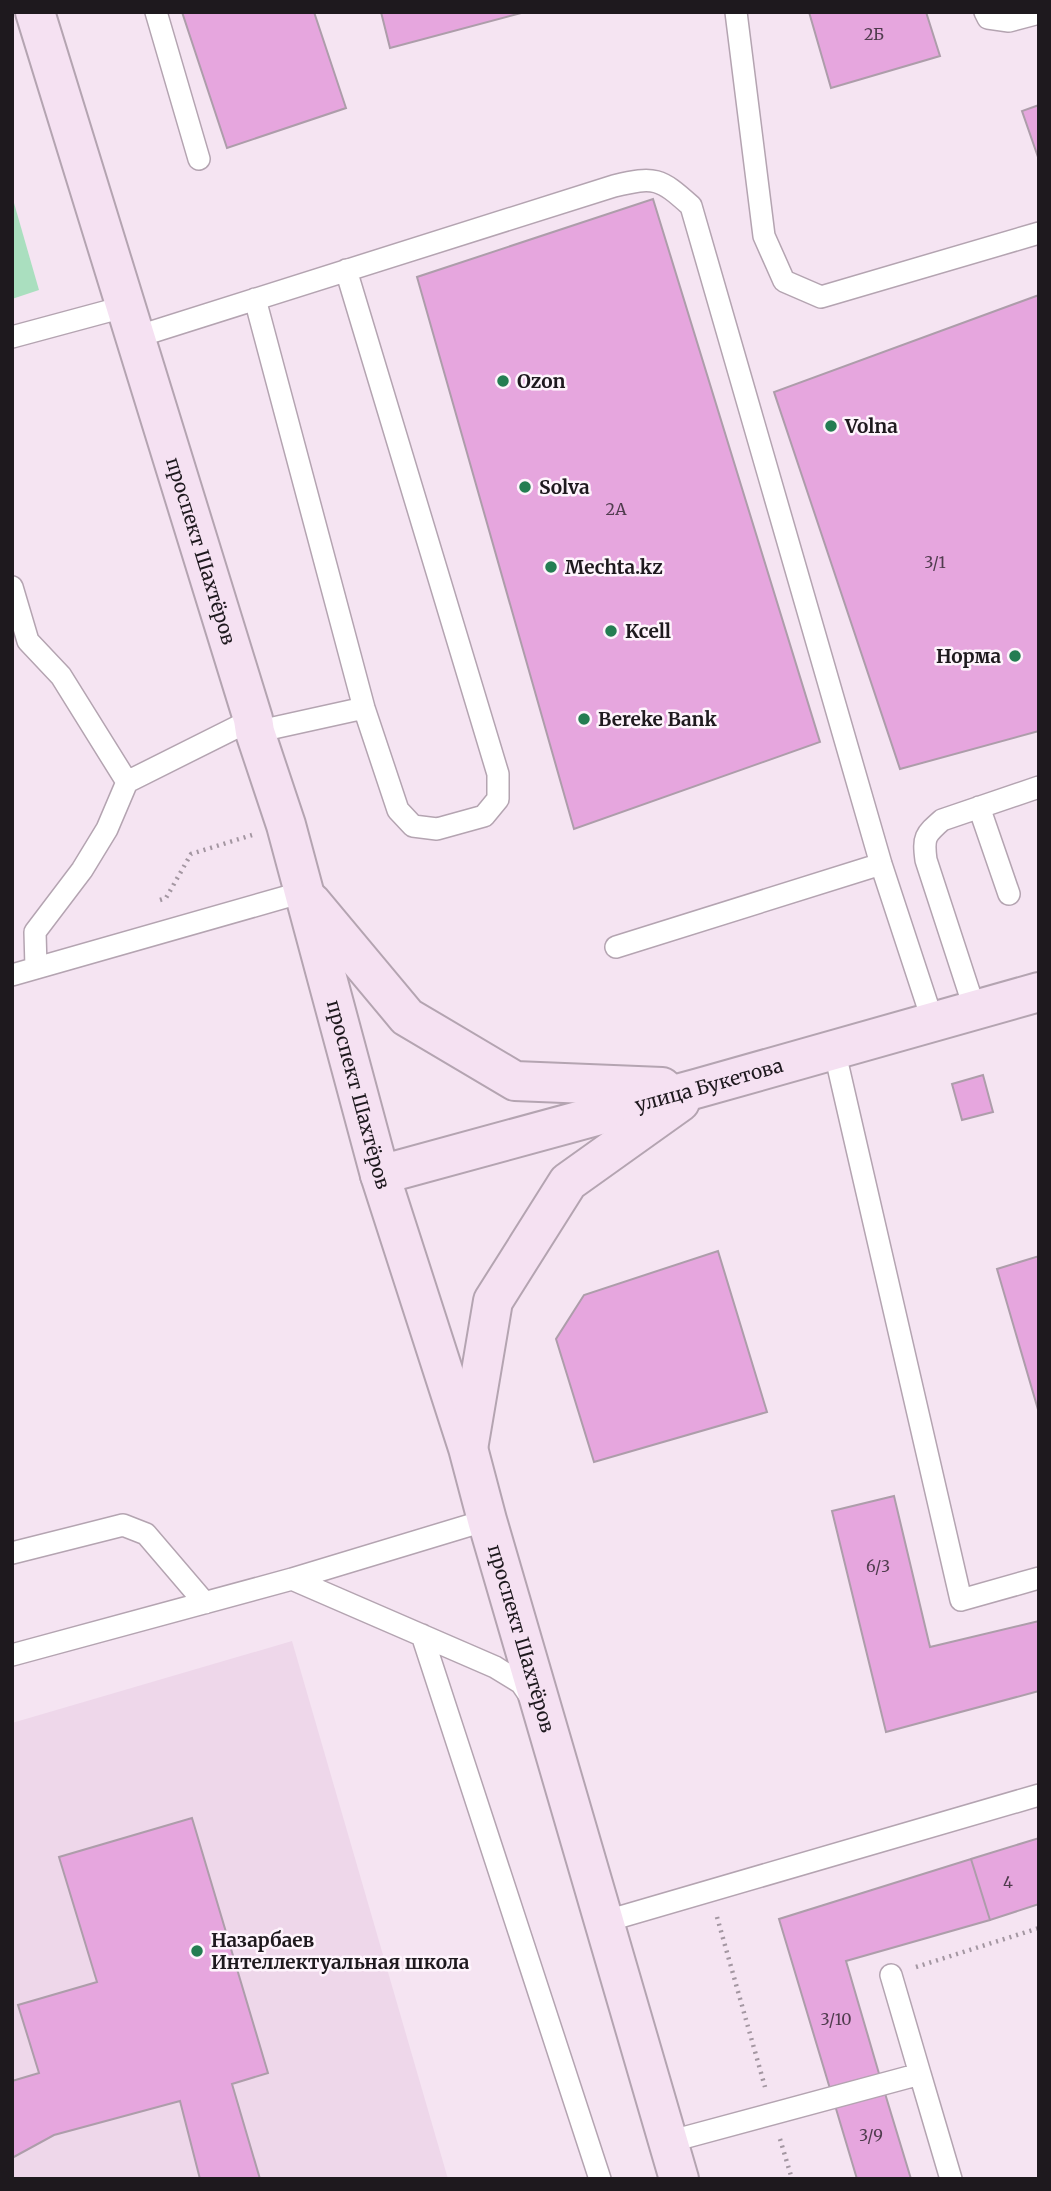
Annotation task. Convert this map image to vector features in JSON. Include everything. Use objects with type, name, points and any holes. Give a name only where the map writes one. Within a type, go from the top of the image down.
[{"type":"street","name":"проспект Шахтёров","points":[[35,12],[286,825],[380,1175],[468,1448],[679,2179]]},
{"type":"street","points":[[303,892],[407,1017],[515,1081],[699,1088]]},
{"type":"street","name":"улица Букетова","points":[[380,1175],[1039,992]]},
{"type":"street","points":[[468,1448],[493,1301],[568,1182],[699,1088]]},
{"type":"lane","points":[[156,12],[199,159]]},
{"type":"lane","points":[[736,12],[764,236],[784,281],[821,297],[1039,233]]},
{"type":"lane","points":[[985,12],[988,18],[1009,21],[1039,13]]},
{"type":"lane","points":[[12,337],[132,321],[255,299],[614,186],[643,179],[668,185],[691,206],[881,864],[933,1022]]},
{"type":"lane","points":[[255,299],[364,708],[397,810],[413,827],[437,829],[484,816],[498,799],[498,774],[346,270]]},
{"type":"lane","points":[[12,587],[28,640],[61,677],[127,782]]},
{"type":"lane","points":[[36,968],[36,932],[82,870],[107,829],[127,782],[254,725],[364,708]]},
{"type":"lane","points":[[975,1010],[926,860],[924,842],[930,831],[942,820],[1039,788]]},
{"type":"lane","points":[[979,807],[1009,894]]},
{"type":"lane","points":[[616,947],[881,864]]},
{"type":"lane","points":[[12,975],[303,892]]},
{"type":"lane","points":[[834,1049],[961,1600],[1039,1578]]},
{"type":"lane","points":[[12,1655],[292,1579],[487,1520]]},
{"type":"lane","points":[[12,1553],[123,1525],[146,1534],[205,1603]]},
{"type":"lane","points":[[292,1579],[495,1667],[520,1682],[545,1718]]},
{"type":"lane","points":[[422,1635],[600,2179]]},
{"type":"lane","points":[[603,1922],[1039,1795]]},
{"type":"lane","points":[[891,1975],[951,2179]]},
{"type":"lane","points":[[668,2143],[919,2074]]},
{"type":"path","points":[[156,903],[166,898],[191,854],[286,825]]},
{"type":"path","points":[[709,1891],[792,2179]]},
{"type":"path","points":[[891,1975],[1039,1928]]},
{"type":"shaded area","name":"Назарбаев Интеллектуальная школа","points":[[292,1641],[448,2179],[12,2179],[12,1723]]},
{"type":"green space","points":[[12,196],[39,290],[12,299]]},
{"type":"building","points":[[182,12],[314,12],[346,108],[227,148]]},
{"type":"building","points":[[381,12],[525,12],[390,48]]},
{"type":"building","points":[[809,12],[926,12],[940,56],[831,88]]},
{"type":"building","points":[[1039,105],[1039,160],[1022,111]]},
{"type":"building","points":[[653,199],[820,742],[574,829],[417,277]]},
{"type":"building","points":[[1039,295],[1039,731],[900,769],[774,392]]},
{"type":"building","points":[[983,1075],[993,1112],[962,1120],[952,1084]]},
{"type":"building","points":[[718,1251],[767,1412],[594,1462],[556,1339],[584,1295]]},
{"type":"building","points":[[1039,1256],[1039,1413],[997,1269]]},
{"type":"building","points":[[894,1496],[930,1647],[1039,1621],[1039,1691],[886,1732],[832,1511]]},
{"type":"building","points":[[192,1818],[268,2073],[232,2084],[260,2179],[200,2179],[180,2101],[54,2135],[12,2158],[12,2081],[39,2073],[18,2005],[97,1982],[59,1857]]},
{"type":"building","points":[[1039,1838],[1039,1904],[990,1920],[971,1859]]},
{"type":"building","points":[[971,1859],[990,1920],[846,1961],[880,2077],[831,2092],[779,1919]]},
{"type":"building","points":[[880,2077],[911,2179],[857,2179],[831,2092]]},
{"type":"place","name":"Ozon","points":[[503,381]]},
{"type":"place","name":"Volna","points":[[831,426]]},
{"type":"place","name":"Solva","points":[[525,487]]},
{"type":"place","name":"Mechta.kz","points":[[551,567]]},
{"type":"place","name":"Kcell","points":[[611,631]]},
{"type":"place","name":"Норма","points":[[1015,656]]},
{"type":"place","name":"Bereke Bank","points":[[584,719]]},
{"type":"place","name":"Назарбаев Интеллектуальная школа","points":[[197,1951]]}]
